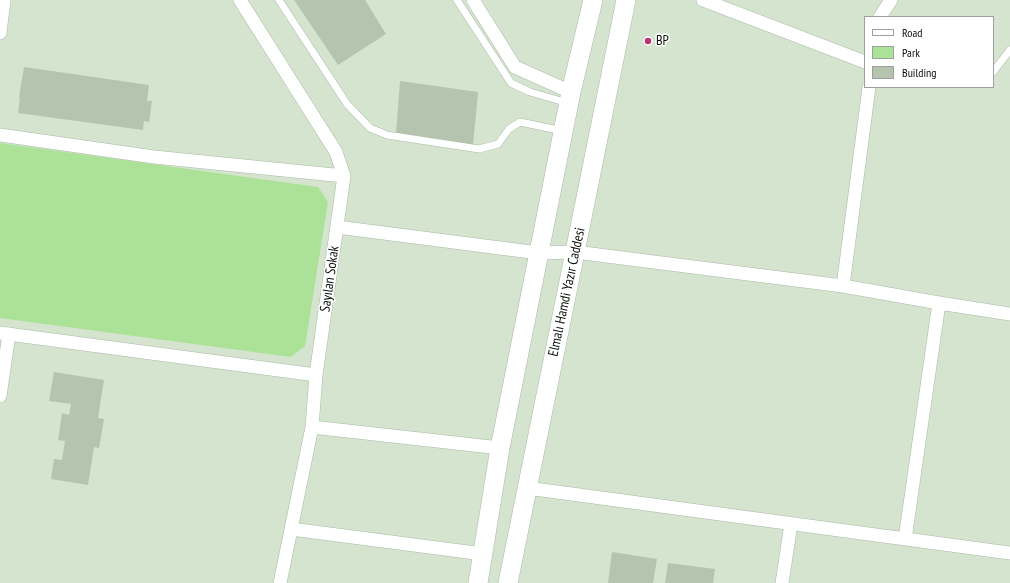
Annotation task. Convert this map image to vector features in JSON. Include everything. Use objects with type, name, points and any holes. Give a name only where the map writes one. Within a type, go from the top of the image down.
[{"type":"main road","points":[[478,583],[500,448],[563,131],[593,0]]},
{"type":"main road","name":"Elmalı Hamdi Yazır Caddesi","points":[[508,583],[626,0]]},
{"type":"street","points":[[0,33],[4,0]]},
{"type":"street","name":"Sayılan Sokak","points":[[240,0],[336,152],[344,176],[316,375],[312,427],[280,583]]},
{"type":"street","points":[[473,0],[515,67],[570,98]]},
{"type":"street","points":[[703,0],[864,62]]},
{"type":"street","points":[[881,16],[891,0]]},
{"type":"street","points":[[842,286],[869,88]]},
{"type":"street","points":[[0,135],[154,157],[344,176]]},
{"type":"street","points":[[337,227],[539,253],[575,252],[842,286],[1010,314]]},
{"type":"street","points":[[905,539],[939,303]]},
{"type":"street","points":[[0,396],[5,334],[316,375]]},
{"type":"street","points":[[312,427],[500,448]]},
{"type":"street","points":[[527,488],[1010,553]]},
{"type":"street","points":[[782,583],[791,524]]},
{"type":"street","points":[[291,528],[483,554]]},
{"type":"lane","points":[[279,0],[347,104],[370,128],[386,135],[479,149],[498,144],[509,129],[520,122],[563,131]]},
{"type":"lane","points":[[457,0],[511,83],[530,92],[570,98]]},
{"type":"lane","points":[[994,71],[1010,50]]},
{"type":"green space","points":[[0,143],[318,187],[328,202],[305,346],[291,357],[0,318]]},
{"type":"building","points":[[294,0],[365,0],[386,34],[338,65]]},
{"type":"building","points":[[24,67],[149,85],[147,101],[152,101],[149,122],[144,121],[143,130],[18,113]]},
{"type":"building","points":[[400,81],[478,92],[473,145],[396,134]]},
{"type":"building","points":[[54,372],[104,380],[98,418],[104,419],[99,448],[94,447],[88,485],[51,479],[54,459],[62,460],[65,441],[58,440],[62,413],[69,415],[71,404],[49,401]]},
{"type":"building","points":[[612,552],[657,559],[653,583],[608,583]]},
{"type":"building","points":[[668,563],[715,569],[713,583],[665,583]]},
{"type":"place","name":"BP","points":[[648,41]]}]
